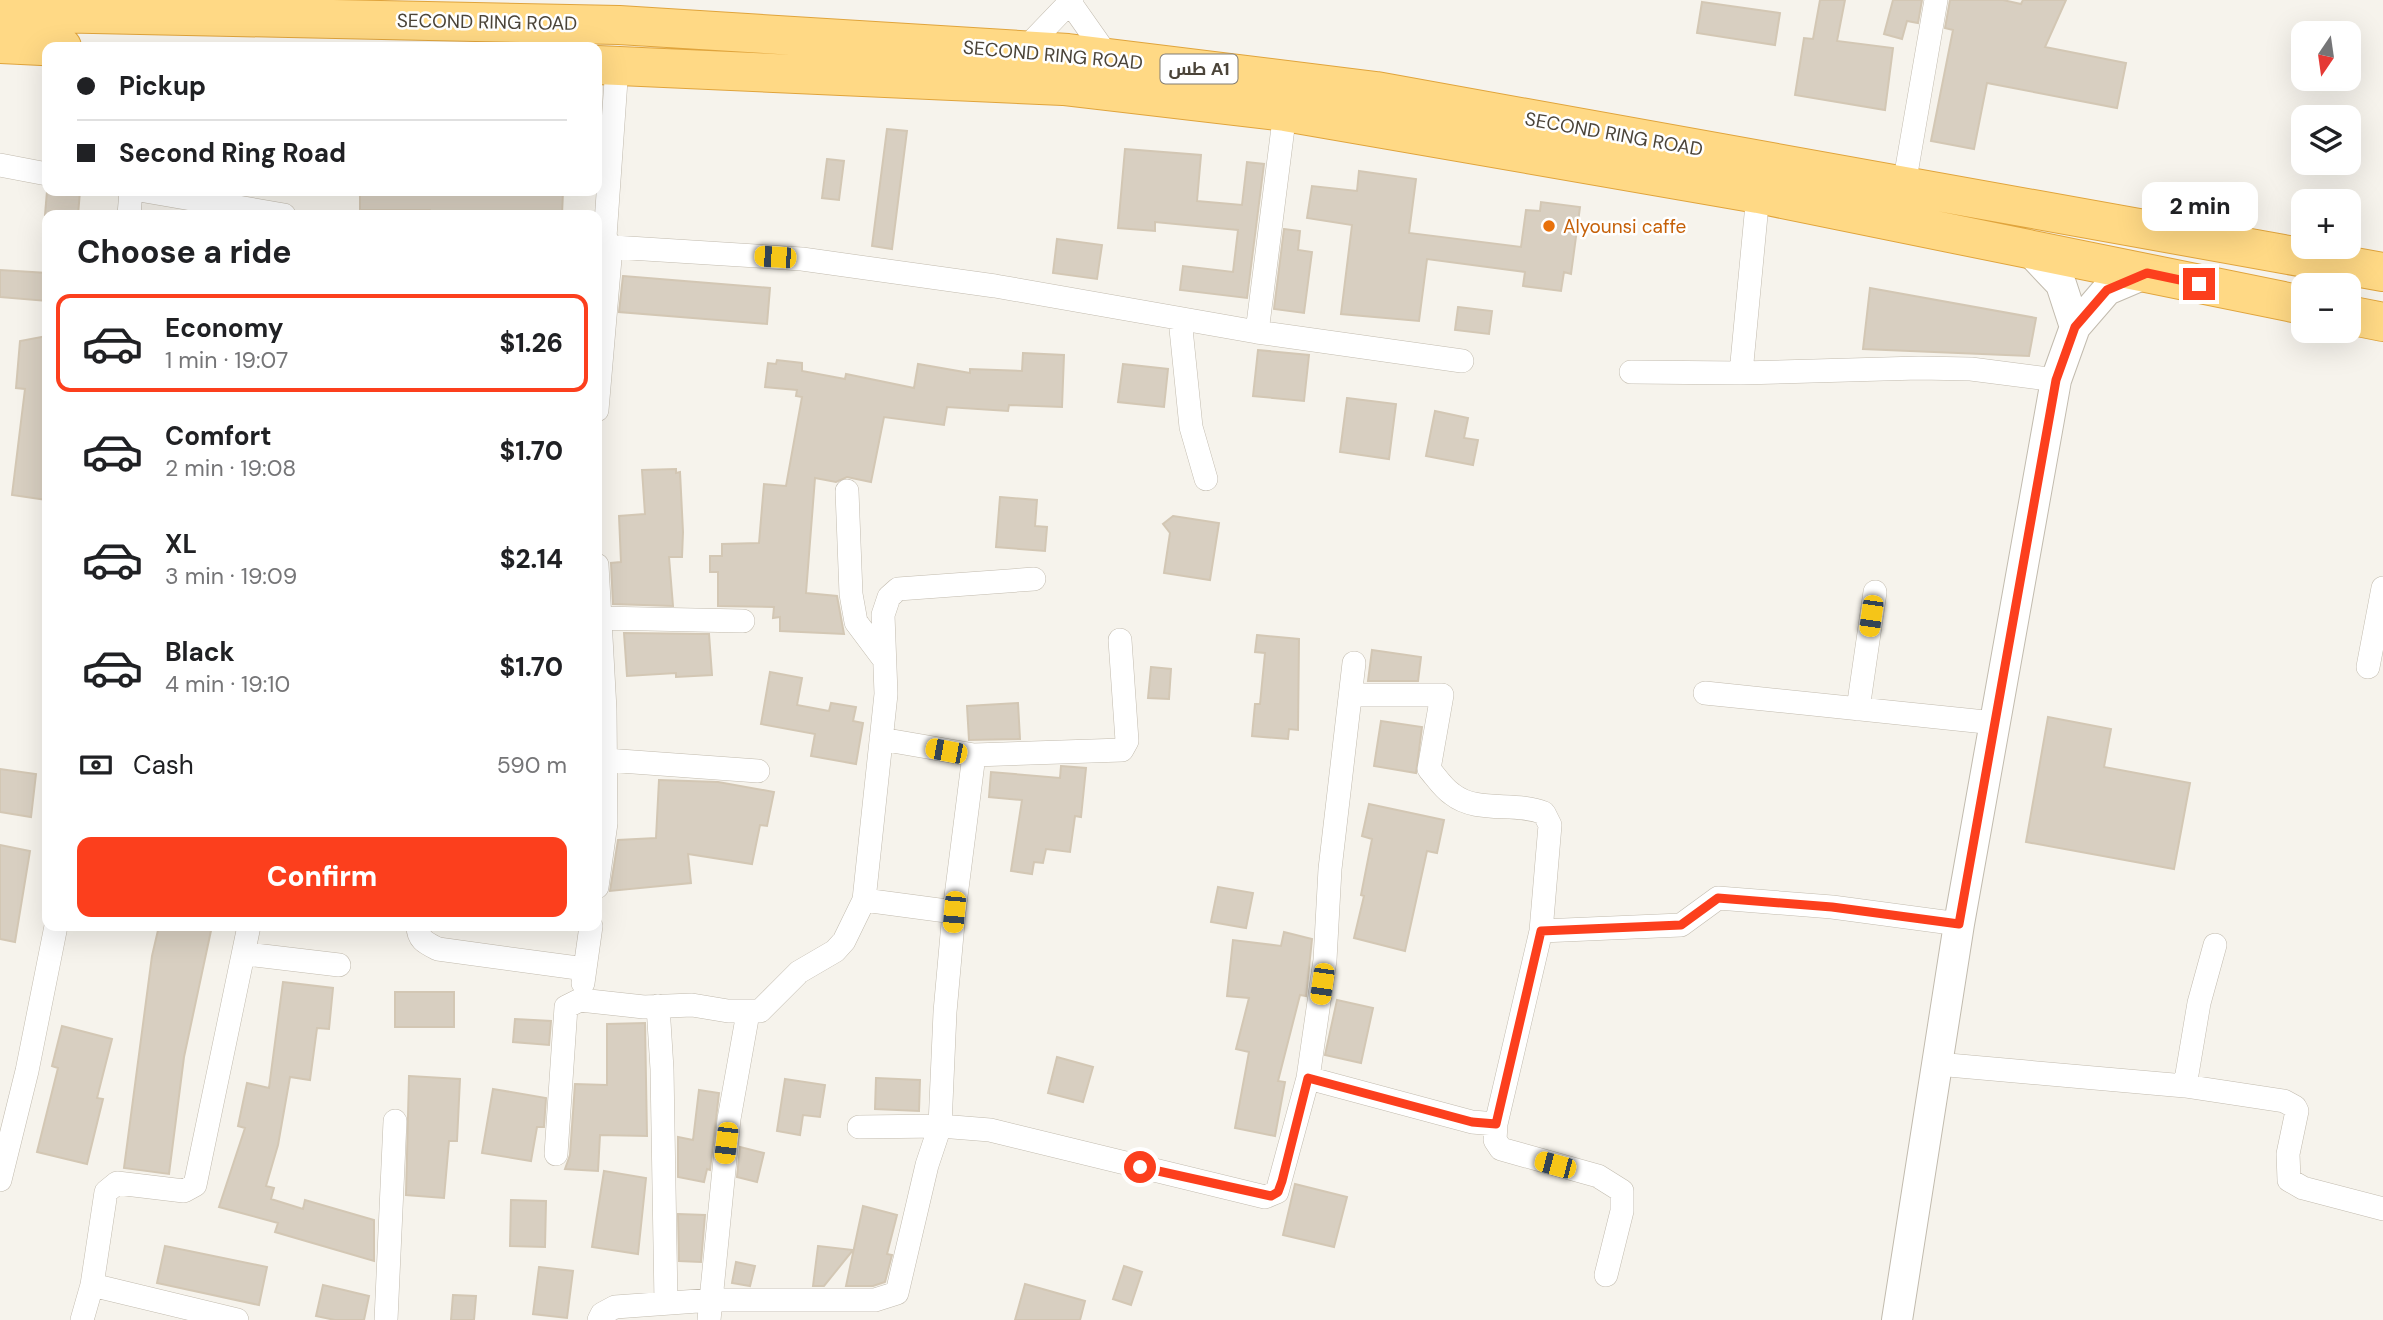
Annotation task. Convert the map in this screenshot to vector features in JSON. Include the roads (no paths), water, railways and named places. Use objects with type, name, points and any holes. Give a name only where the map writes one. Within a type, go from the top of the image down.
[{"type":"highway","name":"SECOND RING ROAD","points":[[9,22],[94,7],[619,25],[1024,50],[1108,58],[1376,91],[2383,272]]},
{"type":"highway","name":"SECOND RING ROAD","points":[[9,22],[51,42]]},
{"type":"highway","name":"SECOND RING ROAD","points":[[607,66],[1063,86],[1284,112],[1758,194],[2291,303]]},
{"type":"highway","points":[[2361,317],[2383,322]]},
{"type":"street","points":[[1904,186],[1936,0]]},
{"type":"street","points":[[1024,50],[1071,2],[1108,58]]},
{"type":"street","points":[[602,294],[607,66]]},
{"type":"street","points":[[1257,332],[1284,112]]},
{"type":"street","points":[[0,165],[42,173]]},
{"type":"street","points":[[1741,373],[1758,194]]},
{"type":"street","points":[[174,196],[255,210]]},
{"type":"street","points":[[604,247],[802,259],[995,286],[1257,332],[1462,361]]},
{"type":"street","points":[[2026,247],[2061,284],[2075,327]]},
{"type":"street","points":[[1897,1320],[1959,924],[2056,380],[2075,327],[2107,290],[2147,273]]},
{"type":"street","points":[[1180,319],[1191,427],[1206,479]]},
{"type":"street","points":[[1631,372],[1741,373],[1919,368],[1971,369],[2056,380]]},
{"type":"street","points":[[847,491],[856,622],[883,658]]},
{"type":"street","points":[[555,1154],[563,1016],[566,1007],[580,1000],[658,1006],[692,1004],[748,1013],[760,1012],[799,972],[835,951],[844,941],[864,900],[886,694],[883,615],[889,597],[898,589],[1034,579]]},
{"type":"street","points":[[2368,667],[2383,588]]},
{"type":"street","points":[[1858,709],[1875,593]]},
{"type":"street","points":[[602,618],[743,621]]},
{"type":"street","points":[[881,739],[974,755],[1122,750],[1127,741],[1120,640]]},
{"type":"street","points":[[859,1127],[940,1126],[990,1130],[1271,1196],[1278,1192],[1308,1078],[1325,960],[1330,869],[1354,663]]},
{"type":"street","points":[[602,665],[606,760],[606,823],[602,851]]},
{"type":"street","points":[[1705,693],[1995,723]]},
{"type":"street","points":[[1350,695],[1442,695],[1429,769],[1452,795],[1470,803],[1521,806],[1544,813],[1550,825],[1541,931],[1496,1124],[1495,1140],[1501,1149],[1598,1176],[1622,1191],[1622,1211],[1606,1275]]},
{"type":"street","points":[[599,1320],[602,1314],[615,1307],[666,1303],[710,1310],[893,1297],[900,1286],[927,1165],[940,1126],[954,912],[974,755]]},
{"type":"street","points":[[606,760],[758,771]]},
{"type":"street","points":[[1541,931],[1681,925],[1718,898],[1832,907],[1959,924]]},
{"type":"street","points":[[864,900],[954,912]]},
{"type":"street","points":[[0,1180],[27,1071],[55,931]]},
{"type":"street","points":[[82,1320],[92,1285],[106,1192],[109,1187],[117,1183],[184,1192],[195,1185],[246,954],[248,931]]},
{"type":"street","points":[[418,931],[425,943],[438,949],[585,969]]},
{"type":"street","points":[[580,1000],[590,931]]},
{"type":"street","points":[[2185,1086],[2199,1003],[2215,945]]},
{"type":"street","points":[[246,954],[339,965]]},
{"type":"street","points":[[658,1006],[662,1069],[662,1195],[666,1303]]},
{"type":"street","points":[[710,1310],[729,1119],[748,1013]]},
{"type":"street","points":[[1937,1064],[2185,1086],[2291,1104],[2297,1111],[2288,1154],[2289,1180],[2304,1188],[2383,1209]]},
{"type":"street","points":[[1308,1078],[1472,1122],[1496,1124]]},
{"type":"street","points":[[386,1320],[395,1121]]},
{"type":"street","points":[[92,1285],[237,1320]]},
{"type":"place","name":"Alyounsi caffe","points":[[1549,226]]}]
